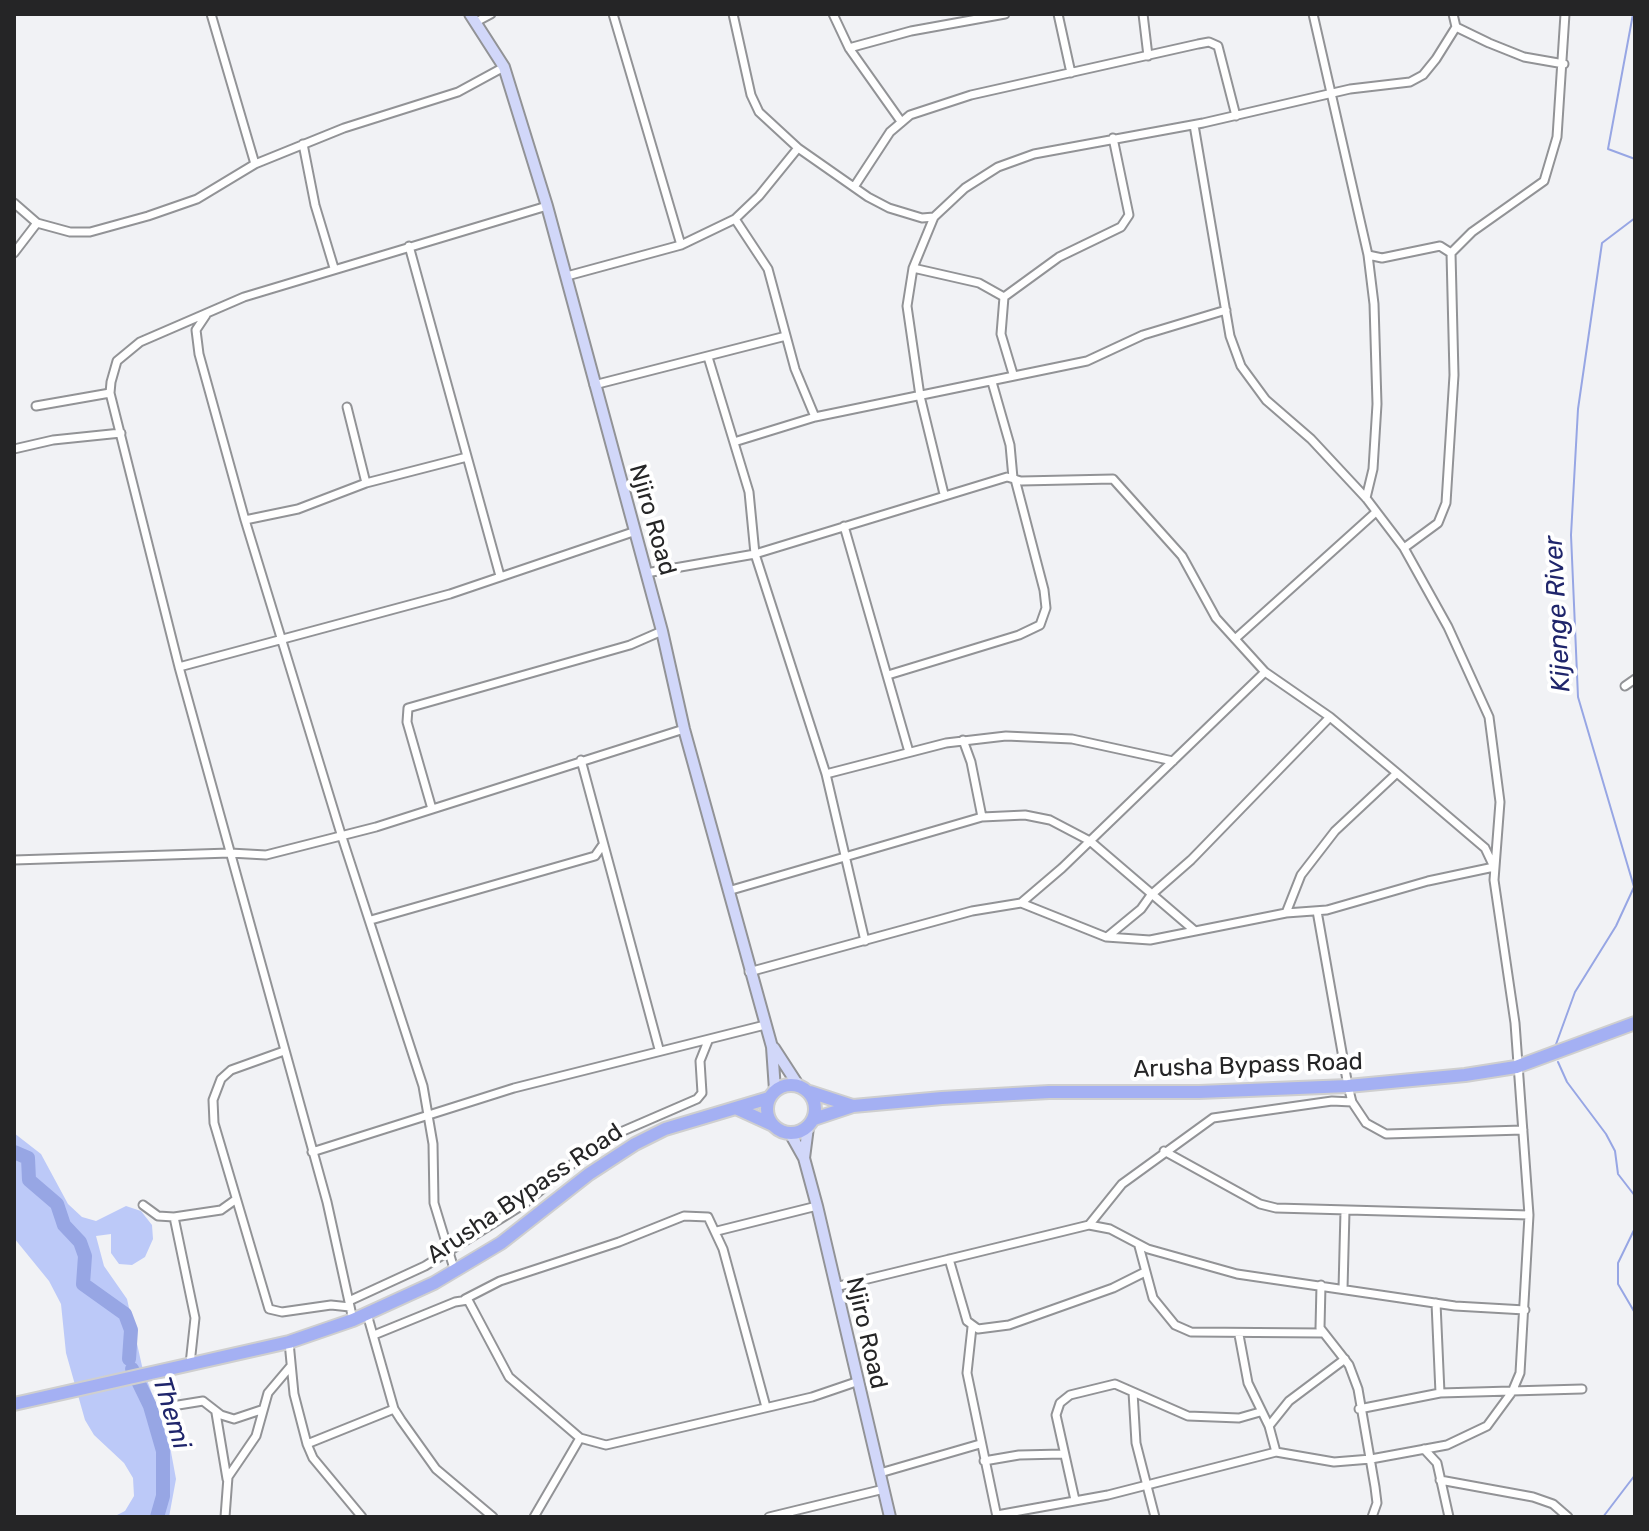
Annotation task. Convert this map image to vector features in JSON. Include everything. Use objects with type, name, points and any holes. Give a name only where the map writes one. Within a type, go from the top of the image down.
[{"type":"main road","name":"Arusha Bypass Road","points":[[790,1133],[853,1106],[1049,1092],[1199,1092],[1348,1086],[1516,1067],[1635,1023]]},
{"type":"main road","name":"Arusha Bypass Road","points":[[14,1404],[289,1342],[351,1310],[367,1314],[455,1272],[501,1243],[589,1174],[665,1129],[738,1109],[798,1085],[853,1106]]},
{"type":"main road","points":[[810,1092],[816,1105],[811,1123]]},
{"type":"main road","points":[[772,1094],[767,1112],[773,1125]]},
{"type":"main road","points":[[738,1109],[790,1133]]},
{"type":"street","points":[[211,14],[255,164]]},
{"type":"street","points":[[473,18],[491,14]]},
{"type":"street","points":[[613,14],[681,245]]},
{"type":"street","points":[[733,14],[754,105],[798,148],[854,187],[889,208],[922,218],[934,217]]},
{"type":"street","points":[[833,14],[849,48],[900,120]]},
{"type":"street","points":[[849,48],[1005,14]]},
{"type":"street","points":[[1058,14],[1071,73]]},
{"type":"street","points":[[1143,14],[1148,56]]},
{"type":"street","points":[[1313,14],[1368,255],[1378,367],[1373,469],[1366,498]]},
{"type":"street","points":[[944,494],[920,396],[907,306],[913,268],[934,217],[965,188],[1013,159],[1418,78],[1456,27],[1453,14]]},
{"type":"street","points":[[1404,548],[1438,523],[1446,503],[1454,375],[1451,253],[1472,232],[1544,181],[1557,137],[1565,14]]},
{"type":"street","name":"Njiro Road","points":[[473,18],[504,67],[547,206],[662,631],[684,729],[749,972],[772,1047],[798,1085]]},
{"type":"street","points":[[1456,27],[1524,57],[1564,64]]},
{"type":"street","points":[[854,187],[900,120],[971,95],[1214,43],[1225,65],[1236,116]]},
{"type":"street","points":[[14,203],[37,223],[70,232],[90,232],[186,204],[255,164],[303,144],[458,92],[504,67]]},
{"type":"street","points":[[949,1259],[972,1327],[967,1373],[997,1516],[1147,1485],[1276,1452],[1334,1462],[1371,1459],[1447,1445],[1487,1426],[1512,1392],[1520,1373],[1529,1215],[1515,1023],[1494,867],[1500,802],[1489,717],[1448,627],[1404,548],[1366,498],[1311,439],[1253,386],[1235,352],[1194,125]]},
{"type":"street","points":[[1013,374],[1001,334],[1004,297],[1059,257],[1121,227],[1129,215],[1113,138]]},
{"type":"street","points":[[303,144],[315,205],[334,268]]},
{"type":"street","points":[[567,276],[681,245],[735,219],[774,180],[798,148]]},
{"type":"street","points":[[351,1310],[312,1152],[179,667],[110,393],[114,368],[129,349],[208,313],[334,268],[547,206]]},
{"type":"street","points":[[735,219],[768,269],[804,395],[815,417]]},
{"type":"street","points":[[14,253],[37,223]]},
{"type":"street","points":[[409,246],[500,576]]},
{"type":"street","points":[[1368,255],[1382,258],[1440,246],[1451,253]]},
{"type":"street","points":[[913,268],[979,283],[1004,297]]},
{"type":"street","points":[[734,442],[815,417],[1104,356],[1143,335],[1226,310]]},
{"type":"street","points":[[208,313],[197,326],[199,354],[281,640],[341,834],[414,1052],[429,1112],[434,1203],[455,1272]]},
{"type":"street","points":[[594,385],[786,336]]},
{"type":"street","points":[[708,357],[749,492],[755,554],[826,774],[865,941]]},
{"type":"street","points":[[888,675],[1033,630],[1042,621],[1044,590],[992,382]]},
{"type":"street","points":[[36,406],[110,393]]},
{"type":"street","points":[[347,407],[366,483]]},
{"type":"street","points":[[14,449],[53,440],[121,433]]},
{"type":"street","points":[[245,520],[298,509],[366,483],[467,457]]},
{"type":"street","points":[[646,573],[755,554],[944,494],[1014,478],[1113,479],[1182,556],[1216,618],[1265,672],[1330,717],[1397,773],[1485,848],[1494,867]]},
{"type":"street","points":[[1235,639],[1376,512]]},
{"type":"street","points":[[844,526],[909,752]]},
{"type":"street","points":[[179,667],[437,598],[633,532]]},
{"type":"street","points":[[432,809],[407,722],[408,708],[630,645],[662,631]]},
{"type":"street","points":[[1021,903],[1090,841],[1265,672]]},
{"type":"street","points":[[1625,686],[1635,679]]},
{"type":"street","points":[[1106,937],[1125,925],[1151,895],[1191,860],[1330,717]]},
{"type":"street","points":[[14,860],[230,853],[266,855],[376,827],[684,729]]},
{"type":"street","points":[[826,774],[963,740],[1006,736],[1072,739],[1173,761]]},
{"type":"street","points":[[963,740],[971,762],[982,817]]},
{"type":"street","points":[[581,760],[659,1049]]},
{"type":"street","points":[[1286,913],[1301,875],[1335,831],[1397,773]]},
{"type":"street","points":[[728,891],[982,817],[1025,815],[1050,820],[1090,841],[1195,931]]},
{"type":"street","points":[[371,920],[595,856],[602,846]]},
{"type":"street","points":[[749,972],[972,911],[1021,903],[1106,937],[1135,941],[1286,913],[1317,911],[1494,867]]},
{"type":"street","points":[[1317,911],[1348,1086],[1352,1102],[1366,1123],[1386,1134],[1523,1130]]},
{"type":"street","points":[[312,1152],[429,1112],[659,1049],[708,1041],[765,1025]]},
{"type":"street","points":[[284,1051],[231,1070],[221,1079],[213,1100],[214,1123],[269,1309],[282,1312],[331,1305],[351,1310],[524,1204],[600,1141],[697,1099],[702,1093],[700,1061],[708,1041]]},
{"type":"street","name":"Njiro Road","points":[[772,1047],[772,1094]]},
{"type":"street","points":[[1089,1225],[1122,1184],[1213,1118],[1332,1101],[1352,1102]]},
{"type":"street","name":"Njiro Road","points":[[804,1158],[811,1123]]},
{"type":"street","name":"Njiro Road","points":[[790,1133],[804,1158],[817,1206],[890,1517]]},
{"type":"street","points":[[1164,1151],[1260,1204],[1293,1210],[1529,1215]]},
{"type":"street","points":[[143,1205],[158,1216],[174,1217],[221,1210],[235,1200]]},
{"type":"street","points":[[717,1231],[817,1206]]},
{"type":"street","points":[[1343,1289],[1345,1211]]},
{"type":"street","points":[[374,1335],[465,1299],[500,1281],[619,1242],[684,1216],[708,1217],[717,1231],[766,1407]]},
{"type":"street","points":[[174,1217],[195,1318],[190,1364]]},
{"type":"street","points":[[835,1287],[1089,1225],[1110,1229],[1139,1246],[1209,1269],[1436,1303],[1525,1310]]},
{"type":"street","points":[[1139,1246],[1153,1298],[1175,1325],[1191,1332],[1239,1335],[1323,1333]]},
{"type":"street","points":[[972,1327],[986,1329],[1009,1325],[1113,1288],[1145,1272]]},
{"type":"street","points":[[1321,1285],[1319,1322],[1323,1333],[1345,1359],[1358,1389],[1377,1503],[1372,1517]]},
{"type":"street","points":[[465,1299],[472,1305],[509,1377],[580,1438],[606,1445],[856,1382]]},
{"type":"street","points":[[1436,1303],[1440,1393]]},
{"type":"street","points":[[367,1314],[394,1409],[436,1469],[493,1517]]},
{"type":"street","points":[[1242,1352],[1260,1334]]},
{"type":"street","points":[[1239,1335],[1248,1383],[1269,1426],[1276,1452]]},
{"type":"street","points":[[289,1342],[290,1367],[307,1444],[313,1458],[362,1517]]},
{"type":"street","points":[[1269,1426],[1298,1394],[1345,1359]]},
{"type":"street","points":[[225,1517],[232,1470],[256,1436],[268,1393],[290,1367]]},
{"type":"street","points":[[1075,1500],[1056,1415],[1060,1403],[1070,1395],[1099,1386],[1120,1385],[1188,1416],[1239,1418],[1260,1412]]},
{"type":"street","points":[[1359,1409],[1440,1393],[1582,1389]]},
{"type":"street","points":[[1133,1392],[1136,1443],[1155,1517]]},
{"type":"street","points":[[166,1407],[203,1401],[234,1419],[261,1410]]},
{"type":"street","points":[[307,1444],[394,1409]]},
{"type":"street","points":[[216,1411],[228,1485]]},
{"type":"street","points":[[534,1517],[580,1438]]},
{"type":"street","points":[[880,1473],[980,1444]]},
{"type":"street","points":[[1437,1463],[1447,1445]]},
{"type":"street","points":[[1424,1449],[1437,1463],[1449,1517]]},
{"type":"street","points":[[984,1461],[1019,1455],[1063,1454]]},
{"type":"street","points":[[1440,1480],[1533,1497],[1553,1504],[1568,1517]]},
{"type":"street","points":[[774,1516],[884,1489]]},
{"type":"shaded area","points":[[14,1133],[41,1154],[68,1204],[82,1217],[96,1221],[126,1206],[141,1211],[152,1225],[153,1239],[145,1257],[132,1265],[119,1264],[111,1253],[111,1234],[96,1236],[104,1266],[127,1299],[142,1366],[169,1441],[176,1479],[169,1517],[113,1517],[125,1511],[134,1496],[133,1478],[124,1463],[94,1435],[85,1420],[66,1353],[61,1304],[49,1281],[14,1238]]},
{"type":"waterway","name":"Kijenge River","points":[[1633,14],[1608,149],[1635,159]]},
{"type":"waterway","name":"Kijenge River","points":[[1555,1047],[1575,992],[1616,926],[1634,887],[1578,697],[1571,535],[1578,409],[1602,243],[1635,218]]},
{"type":"waterway","points":[[1558,1062],[1567,1082],[1606,1134],[1615,1151],[1618,1174],[1635,1196]]},
{"type":"waterway","name":"Themi","points":[[14,1152],[28,1158],[29,1180],[57,1204],[64,1225],[80,1242],[85,1256],[83,1284],[125,1314],[131,1330],[129,1359]]},
{"type":"waterway","points":[[1635,1228],[1618,1263],[1618,1284],[1635,1313]]},
{"type":"waterway","name":"Themi","points":[[132,1369],[150,1406],[163,1451],[163,1496],[157,1517]]},
{"type":"waterway","points":[[1603,1517],[1635,1475]]}]
